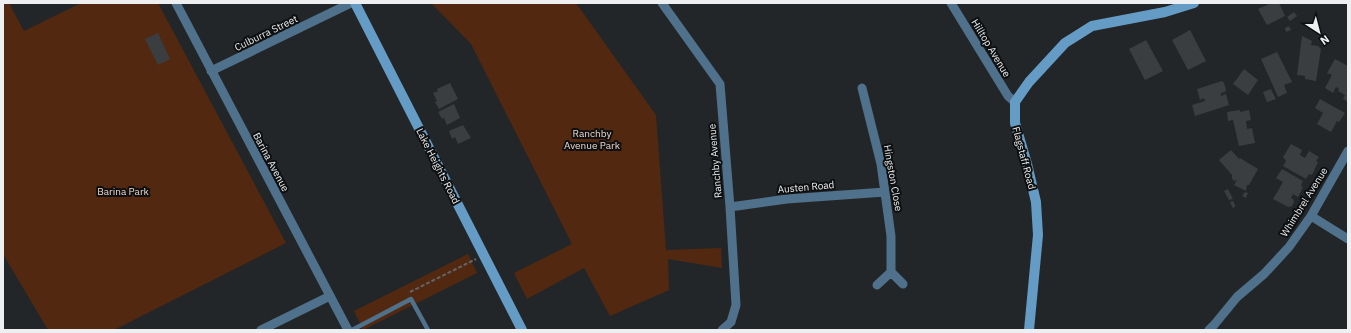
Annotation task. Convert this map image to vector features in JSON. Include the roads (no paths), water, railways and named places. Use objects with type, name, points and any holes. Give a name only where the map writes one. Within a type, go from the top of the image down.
[{"type":"main road","name":"Lake Heights Road","points":[[355,3],[522,330]]},
{"type":"main road","points":[[1015,102],[1029,82],[1065,43],[1092,26],[1165,12],[1194,3]]},
{"type":"main road","name":"Flagstaff Road","points":[[1015,102],[1015,123],[1036,202],[1038,235],[1029,330]]},
{"type":"street","name":"Barina Avenue","points":[[176,3],[348,330]]},
{"type":"street","name":"Culburra Street","points":[[211,72],[351,3]]},
{"type":"street","name":"Ranchby Avenue","points":[[662,3],[720,84],[736,305],[731,322],[722,330]]},
{"type":"street","name":"Hilltop Avenue","points":[[951,3],[1008,96],[1015,102]]},
{"type":"street","name":"Hingston Close","points":[[862,88],[881,164],[891,236],[890,272]]},
{"type":"street","name":"Whimbrel Avenue","points":[[1209,330],[1237,297],[1264,274],[1289,247],[1311,216],[1348,151]]},
{"type":"street","name":"Austen Road","points":[[730,207],[787,199],[885,192]]},
{"type":"street","points":[[1311,216],[1348,239]]},
{"type":"street","points":[[877,285],[890,272],[903,284]]},
{"type":"street","points":[[261,330],[330,296]]},
{"type":"lane","points":[[352,330],[411,299],[428,330]]},
{"type":"park label","name":"Ranchby Avenue Park","points":[[592,138]]},
{"type":"park label","name":"Barina Park","points":[[123,191]]}]
